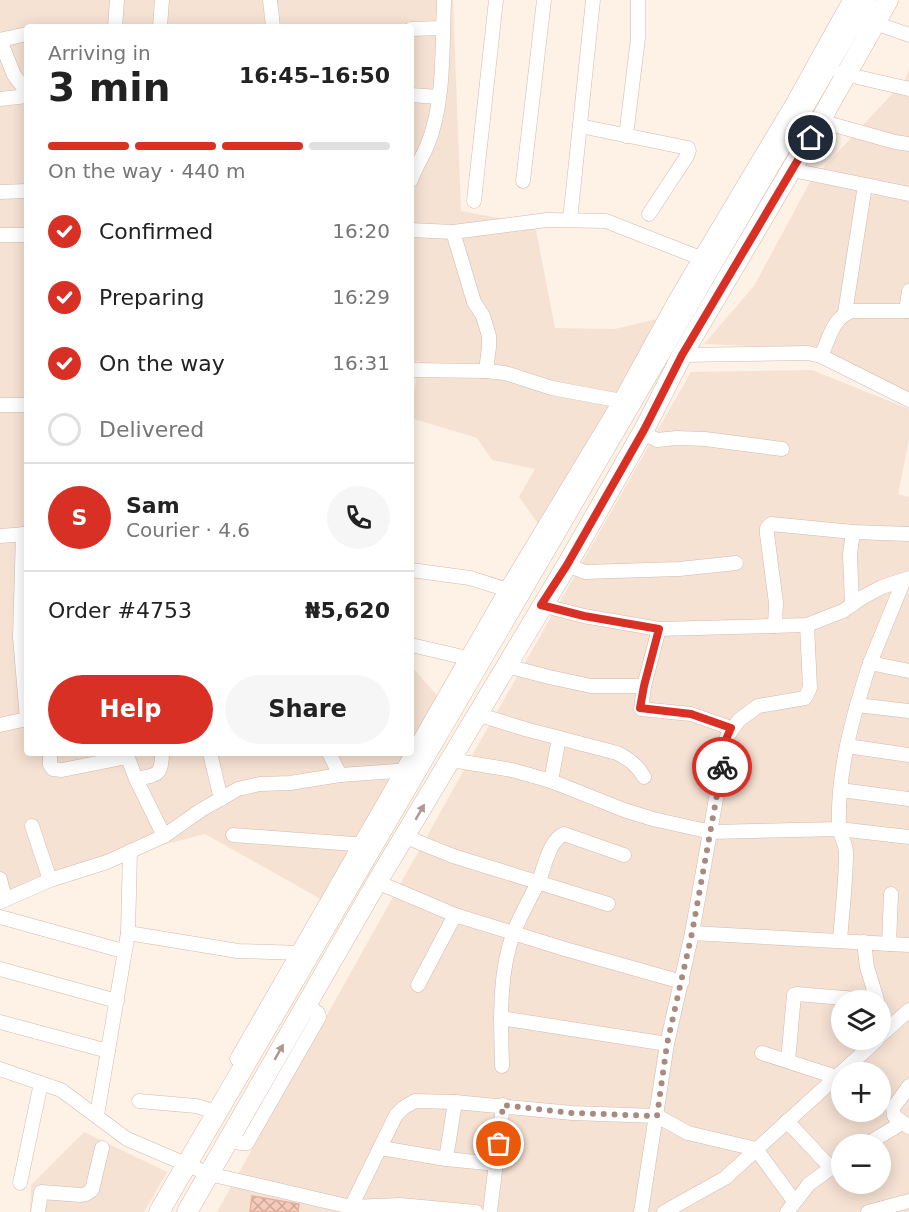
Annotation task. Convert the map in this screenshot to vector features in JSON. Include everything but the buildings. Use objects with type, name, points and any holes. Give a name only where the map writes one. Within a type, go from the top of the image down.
[{"type":"main road","points":[[187,1212],[229,1139],[265,1095],[306,1005],[541,605],[567,565],[644,430],[682,355],[820,122],[836,71],[866,0]]},
{"type":"main road","points":[[159,1212],[213,1110],[706,260],[836,71],[875,23],[888,0]]},
{"type":"street","points":[[115,24],[117,0]]},
{"type":"street","points":[[160,24],[162,0]]},
{"type":"street","points":[[270,0],[273,24]]},
{"type":"street","points":[[414,169],[428,146],[438,97],[444,0]]},
{"type":"street","points":[[474,201],[496,0]]},
{"type":"street","points":[[523,181],[544,0]]},
{"type":"street","points":[[570,220],[592,0]]},
{"type":"street","points":[[626,136],[638,38],[638,0]]},
{"type":"street","points":[[414,230],[453,232],[547,220],[606,221],[706,260],[850,0]]},
{"type":"street","points":[[875,23],[909,35]]},
{"type":"street","points":[[414,29],[443,28]]},
{"type":"street","points":[[24,35],[0,40],[14,75],[24,88]]},
{"type":"street","points":[[836,71],[909,89]]},
{"type":"street","points":[[0,99],[24,93]]},
{"type":"street","points":[[414,95],[438,97]]},
{"type":"street","points":[[820,122],[909,144]]},
{"type":"street","points":[[580,126],[688,148],[689,151],[649,214]]},
{"type":"street","points":[[792,170],[909,194]]},
{"type":"street","points":[[845,314],[865,185]]},
{"type":"street","points":[[0,192],[24,191]]},
{"type":"street","points":[[453,232],[474,302],[483,316],[489,336],[486,371]]},
{"type":"street","points":[[0,235],[24,235]]},
{"type":"street","points":[[821,356],[837,320],[845,314],[852,311],[908,311],[909,291]]},
{"type":"street","points":[[682,355],[808,353],[821,356],[909,400]]},
{"type":"street","points":[[414,370],[505,373],[552,388],[625,402]]},
{"type":"street","points":[[0,405],[24,405]]},
{"type":"street","points":[[644,430],[647,435],[657,440],[705,439],[782,449]]},
{"type":"street","points":[[775,626],[776,603],[767,528],[771,524],[853,532],[909,534]]},
{"type":"street","points":[[852,604],[850,554],[853,532]]},
{"type":"street","points":[[0,536],[24,534]]},
{"type":"street","points":[[24,555],[20,637],[24,684]]},
{"type":"street","points":[[567,565],[585,572],[679,569],[736,563]]},
{"type":"street","points":[[414,570],[470,578],[513,592]]},
{"type":"street","points":[[541,605],[584,616],[659,629],[807,625],[824,620],[882,587],[907,579]]},
{"type":"street","points":[[840,941],[846,851],[839,830],[841,790],[847,746],[856,705],[870,663],[907,579]]},
{"type":"street","points":[[640,1212],[667,1044],[692,933],[727,737],[731,728],[758,706],[805,698],[810,687],[807,625]]},
{"type":"street","points":[[659,629],[644,686],[641,709],[691,714],[731,728]]},
{"type":"street","points":[[414,646],[474,660]]},
{"type":"street","points":[[870,663],[909,671]]},
{"type":"street","points":[[507,666],[591,686],[644,686]]},
{"type":"street","points":[[856,705],[909,711]]},
{"type":"street","points":[[477,714],[623,756],[639,768],[644,777]]},
{"type":"street","points":[[0,724],[24,720]]},
{"type":"street","points":[[551,781],[560,738]]},
{"type":"street","points":[[847,746],[909,755]]},
{"type":"street","points":[[50,756],[50,765],[53,770],[62,770],[123,756]]},
{"type":"street","points":[[127,756],[164,836]]},
{"type":"street","points":[[136,779],[156,775],[161,769],[162,756]]},
{"type":"street","points":[[211,756],[221,799]]},
{"type":"street","points":[[330,756],[340,775]]},
{"type":"street","points":[[451,760],[512,770],[551,781],[624,810],[711,832],[839,830],[909,837]]},
{"type":"street","points":[[0,879],[3,901],[50,880],[107,862],[164,836],[201,810],[238,789],[260,784],[290,783],[340,775],[410,770]]},
{"type":"street","points":[[841,790],[909,799]]},
{"type":"street","points":[[32,826],[50,880]]},
{"type":"street","points":[[502,1066],[501,1018],[506,966],[513,933],[552,847],[564,834],[624,855]]},
{"type":"street","points":[[233,836],[331,841],[354,844],[364,849]]},
{"type":"street","points":[[406,837],[453,856],[608,904]]},
{"type":"street","points":[[97,1114],[117,1001],[123,951],[128,933],[130,851]]},
{"type":"street","points":[[377,882],[455,915],[682,982]]},
{"type":"street","points":[[889,944],[891,894]]},
{"type":"street","points":[[418,986],[455,915]]},
{"type":"street","points":[[0,917],[123,951]]},
{"type":"street","points":[[128,933],[238,951],[304,953]]},
{"type":"street","points":[[692,933],[909,945]]},
{"type":"street","points":[[864,942],[867,967],[874,990]]},
{"type":"street","points":[[0,969],[117,1001]]},
{"type":"street","points":[[789,1061],[794,995],[831,997]]},
{"type":"street","points":[[891,1027],[909,1010]]},
{"type":"street","points":[[501,1018],[667,1044]]},
{"type":"street","points":[[0,1022],[108,1051]]},
{"type":"street","points":[[852,1062],[866,1050]]},
{"type":"street","points":[[762,1053],[831,1075]]},
{"type":"street","points":[[0,1070],[61,1090],[97,1114],[128,1139],[209,1174],[351,1207],[476,1212]]},
{"type":"street","points":[[664,1212],[724,1178],[831,1081]]},
{"type":"street","points":[[21,1183],[41,1083]]},
{"type":"street","points":[[887,1134],[905,1125],[894,1116],[893,1108],[909,1086]]},
{"type":"street","points":[[139,1101],[213,1110]]},
{"type":"street","points":[[351,1207],[396,1115],[415,1101],[503,1105],[572,1113],[657,1116],[688,1133],[756,1149],[790,1206],[808,1185],[831,1167]]},
{"type":"street","points":[[446,1159],[455,1102]]},
{"type":"street","points":[[490,1212],[503,1105]]},
{"type":"street","points":[[787,1121],[831,1159]]},
{"type":"street","points":[[38,1212],[41,1192],[81,1195],[92,1190],[102,1148]]},
{"type":"street","points":[[381,1148],[446,1159],[497,1164]]},
{"type":"street","points":[[150,1212],[183,1163]]},
{"type":"street","points":[[868,1212],[909,1201]]},
{"type":"shaded area","points":[[0,0],[453,0],[461,211],[535,225],[555,328],[615,329],[661,318],[540,526],[519,497],[535,469],[492,460],[477,438],[414,419],[414,392],[420,361],[414,361],[414,24],[24,24],[24,756],[414,756],[414,669],[451,711],[342,911],[205,834],[112,858],[0,910]]},
{"type":"shaded area","points":[[909,70],[909,392],[817,349],[704,344],[754,286],[810,182],[905,80]]},
{"type":"shaded area","points":[[812,370],[909,409],[909,440],[898,494],[909,497],[909,1212],[217,1212],[474,752],[691,372]]},
{"type":"shaded area","points":[[84,1132],[167,1172],[144,1212],[30,1212],[31,1185]]},
{"type":"way so far","points":[[499,1144],[503,1105],[572,1113],[657,1116],[667,1044],[692,933],[722,767]]},
{"type":"route","points":[[722,767],[727,737],[731,728],[691,714],[640,708],[659,629],[584,616],[541,605],[567,565],[644,430],[682,355],[811,138]]}]
